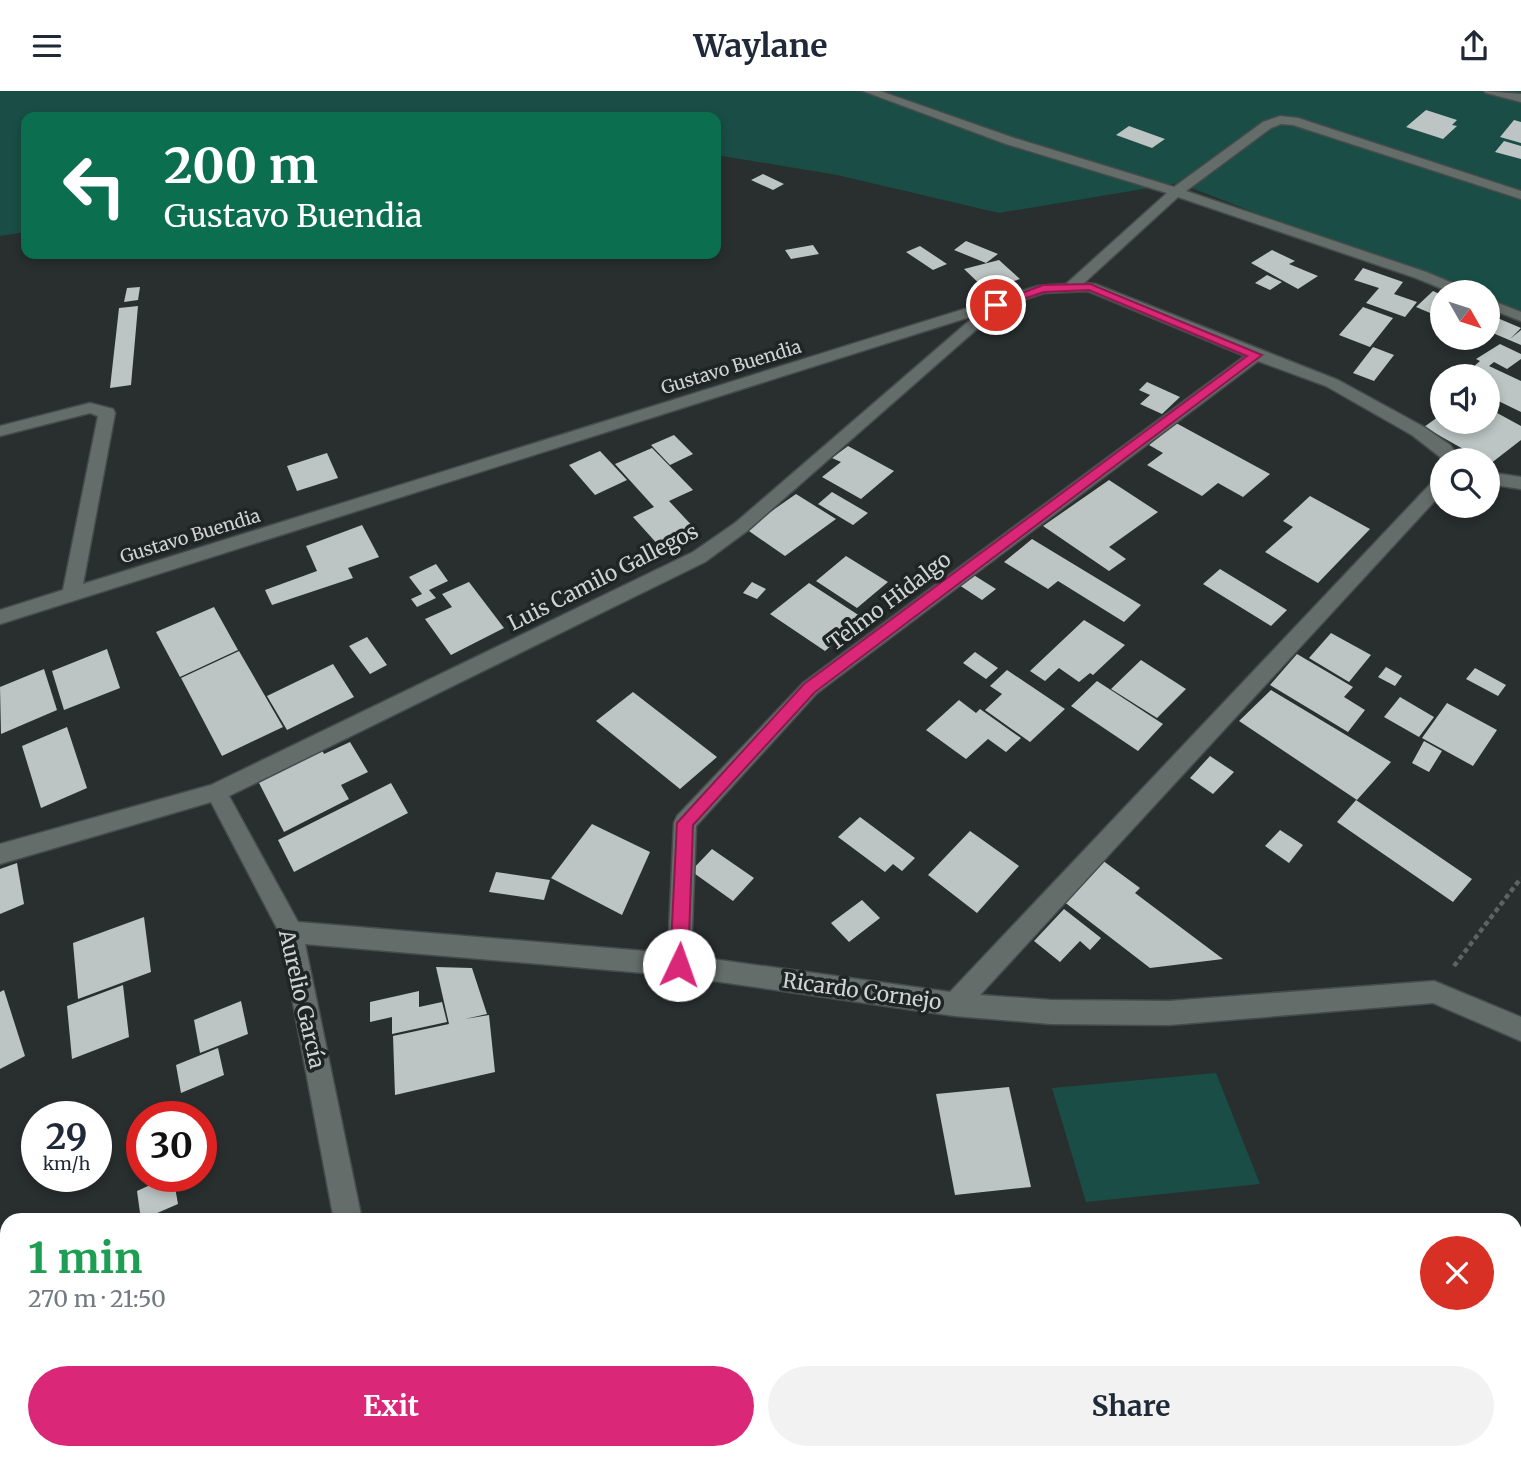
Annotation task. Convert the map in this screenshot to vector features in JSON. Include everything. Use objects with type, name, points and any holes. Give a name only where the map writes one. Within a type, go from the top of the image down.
[{"type":"street","points":[[869,91],[1010,142],[1176,192],[1433,280]]},
{"type":"street","points":[[1490,91],[1521,98]]},
{"type":"street","points":[[1071,287],[1176,192],[1267,125],[1280,120],[1294,121],[1521,195]]},
{"type":"street","name":"Gustavo Buendia","points":[[0,617],[1043,289],[1090,287],[1332,383],[1418,431],[1443,448]]},
{"type":"street","name":"Luis Camilo Gallegos","points":[[0,855],[216,792],[699,557],[741,527],[996,305]]},
{"type":"street","points":[[1500,308],[1521,317]]},
{"type":"street","name":"Telmo Hidalgo","points":[[679,965],[685,823],[810,688],[1256,355]]},
{"type":"street","points":[[0,431],[90,408],[107,413],[72,593]]},
{"type":"street","points":[[1500,480],[1521,484]]},
{"type":"street","points":[[955,1004],[1430,495]]},
{"type":"street","name":"Aurelio García","points":[[216,792],[291,932],[347,1213]]},
{"type":"street","name":"Ricardo Cornejo","points":[[291,932],[679,965],[955,1004],[1051,1011],[1169,1013],[1434,992]]},
{"type":"street","points":[[1434,992],[1521,1029]]},
{"type":"path","points":[[1434,992],[1521,878]]},
{"type":"green space","points":[[0,91],[1521,91],[1521,318],[1500,310],[1500,280],[1430,282],[1179,183],[999,213],[837,175],[721,156],[721,112],[21,112],[21,233],[0,236]]},
{"type":"green space","points":[[1216,1073],[1260,1184],[1086,1202],[1052,1088]]},
{"type":"building","points":[[1426,110],[1457,120],[1452,125],[1457,126],[1443,139],[1406,127]]},
{"type":"building","points":[[1514,120],[1521,122],[1521,143],[1500,137]]},
{"type":"building","points":[[1129,126],[1165,139],[1152,148],[1116,135]]},
{"type":"building","points":[[1504,141],[1521,146],[1521,159],[1495,152]]},
{"type":"building","points":[[763,174],[784,184],[773,190],[751,180]]},
{"type":"building","points":[[966,241],[998,254],[986,263],[954,250]]},
{"type":"building","points":[[813,245],[819,254],[791,259],[785,250]]},
{"type":"building","points":[[920,246],[947,264],[933,270],[906,252]]},
{"type":"building","points":[[1272,250],[1295,261],[1289,264],[1318,276],[1298,289],[1251,263]]},
{"type":"building","points":[[999,260],[1020,279],[1011,282],[1016,287],[1001,291],[996,287],[986,290],[964,269]]},
{"type":"building","points":[[1363,268],[1403,282],[1394,294],[1417,302],[1405,317],[1366,303],[1379,288],[1354,280]]},
{"type":"building","points":[[1267,275],[1282,282],[1270,290],[1255,283]]},
{"type":"building","points":[[140,287],[138,300],[124,302],[127,288]]},
{"type":"building","points":[[1430,294],[1430,313],[1416,307]]},
{"type":"building","points":[[138,306],[131,385],[110,388],[119,308]]},
{"type":"building","points":[[1363,307],[1393,318],[1370,347],[1339,335]]},
{"type":"building","points":[[1500,319],[1521,328],[1510,339],[1521,330],[1521,345],[1500,336]]},
{"type":"building","points":[[1500,344],[1521,354],[1521,359],[1507,369],[1494,362],[1477,364],[1480,361],[1476,359],[1490,350],[1500,350]]},
{"type":"building","points":[[1373,347],[1394,355],[1374,381],[1353,373]]},
{"type":"building","points":[[1500,371],[1521,381],[1521,412],[1500,402]]},
{"type":"building","points":[[1147,382],[1180,397],[1162,414],[1140,404],[1150,395],[1139,390]]},
{"type":"building","points":[[1500,415],[1521,426],[1521,440],[1500,456],[1500,448],[1461,448],[1436,434],[1500,434]]},
{"type":"building","points":[[1176,423],[1270,474],[1243,497],[1218,483],[1202,496],[1147,465],[1163,453],[1149,445]]},
{"type":"building","points":[[674,435],[693,454],[670,465],[651,445]]},
{"type":"building","points":[[848,446],[894,471],[861,499],[822,477],[841,462],[832,458]]},
{"type":"building","points":[[652,448],[693,490],[669,501],[697,531],[661,548],[633,517],[654,507],[615,464]]},
{"type":"building","points":[[600,451],[627,480],[595,495],[569,465]]},
{"type":"building","points":[[327,453],[338,478],[297,491],[287,466]]},
{"type":"building","points":[[1109,480],[1158,512],[1109,547],[1126,559],[1109,571],[1043,526]]},
{"type":"building","points":[[832,492],[868,513],[853,525],[818,504]]},
{"type":"building","points":[[796,494],[836,519],[785,556],[746,529]]},
{"type":"building","points":[[1310,496],[1370,529],[1318,583],[1265,552],[1293,527],[1283,521]]},
{"type":"building","points":[[362,525],[379,557],[348,568],[353,578],[272,605],[265,590],[317,571],[306,546]]},
{"type":"building","points":[[1032,539],[1141,605],[1124,622],[1058,581],[1048,589],[1004,562]]},
{"type":"building","points":[[846,556],[888,582],[857,608],[816,581]]},
{"type":"building","points":[[436,564],[448,581],[429,590],[436,598],[417,607],[411,599],[422,594],[409,577]]},
{"type":"building","points":[[1220,569],[1287,610],[1271,626],[1203,584]]},
{"type":"building","points":[[972,574],[996,589],[982,600],[959,585]]},
{"type":"building","points":[[469,582],[504,628],[451,655],[425,619],[452,607],[442,594]]},
{"type":"building","points":[[752,582],[766,589],[757,599],[743,593]]},
{"type":"building","points":[[809,583],[863,618],[825,651],[770,614]]},
{"type":"building","points":[[214,607],[238,650],[180,677],[156,632]]},
{"type":"building","points":[[1084,620],[1125,645],[1093,675],[1090,673],[1079,682],[1059,668],[1045,681],[1030,671]]},
{"type":"building","points":[[1331,633],[1371,655],[1349,682],[1309,658]]},
{"type":"building","points":[[367,637],[387,665],[370,674],[349,646]]},
{"type":"building","points":[[107,649],[120,688],[64,710],[52,671]]},
{"type":"building","points":[[239,651],[283,727],[222,756],[181,678]]},
{"type":"building","points":[[975,652],[998,668],[986,679],[963,663]]},
{"type":"building","points":[[1297,654],[1353,687],[1344,697],[1365,710],[1348,732],[1270,685]]},
{"type":"building","points":[[1141,660],[1186,689],[1157,718],[1111,689]]},
{"type":"building","points":[[333,664],[354,697],[287,730],[267,696]]},
{"type":"building","points":[[1386,667],[1402,676],[1395,686],[1378,677]]},
{"type":"building","points":[[1475,668],[1506,685],[1498,696],[1466,679]]},
{"type":"building","points":[[44,669],[57,710],[1,734],[0,687]]},
{"type":"building","points":[[1007,670],[1065,709],[1030,742],[985,710],[1002,694],[990,686]]},
{"type":"building","points":[[1097,681],[1163,724],[1138,751],[1071,706]]},
{"type":"building","points":[[1271,690],[1391,762],[1357,800],[1239,721]]},
{"type":"building","points":[[633,692],[717,757],[680,789],[596,721]]},
{"type":"building","points":[[1400,697],[1434,717],[1419,737],[1384,717]]},
{"type":"building","points":[[959,700],[976,713],[980,709],[1021,738],[1006,752],[988,739],[966,759],[926,730]]},
{"type":"building","points":[[1447,703],[1497,730],[1473,766],[1422,738]]},
{"type":"building","points":[[67,727],[87,788],[41,808],[22,746]]},
{"type":"building","points":[[1424,741],[1442,751],[1429,772],[1412,763]]},
{"type":"building","points":[[350,742],[368,772],[341,785],[349,799],[284,832],[256,777],[320,746],[324,754]]},
{"type":"building","points":[[1210,756],[1234,772],[1213,794],[1190,778]]},
{"type":"building","points":[[391,783],[408,813],[294,872],[278,840]]},
{"type":"building","points":[[1356,800],[1472,879],[1453,902],[1337,822]]},
{"type":"building","points":[[860,817],[915,858],[902,871],[893,864],[885,872],[838,837]]},
{"type":"building","points":[[592,824],[650,852],[622,915],[551,878]]},
{"type":"building","points":[[1280,830],[1303,845],[1289,863],[1265,846]]},
{"type":"building","points":[[970,831],[1019,866],[977,913],[928,875]]},
{"type":"building","points":[[712,849],[754,878],[733,901],[691,871]]},
{"type":"building","points":[[1102,860],[1140,888],[1135,893],[1223,959],[1150,968],[1063,901]]},
{"type":"building","points":[[17,863],[24,904],[0,914],[0,869]]},
{"type":"building","points":[[496,872],[550,880],[544,900],[489,892]]},
{"type":"building","points":[[862,900],[880,918],[849,942],[831,923]]},
{"type":"building","points":[[1064,909],[1101,938],[1090,950],[1080,941],[1060,962],[1034,941]]},
{"type":"building","points":[[144,917],[151,972],[78,999],[73,943]]},
{"type":"building","points":[[436,967],[472,968],[487,1014],[465,1019],[489,1015],[495,1072],[395,1095],[393,1036],[449,1024]]},
{"type":"building","points":[[123,985],[129,1037],[72,1059],[67,1006]]},
{"type":"building","points":[[4,990],[25,1056],[0,1069],[0,992]]},
{"type":"building","points":[[419,991],[419,1007],[442,1002],[447,1022],[392,1034],[392,1017],[370,1022],[370,1002]]},
{"type":"building","points":[[241,1001],[248,1034],[200,1053],[194,1020]]},
{"type":"building","points":[[218,1048],[224,1075],[181,1093],[176,1065]]},
{"type":"building","points":[[1009,1087],[1031,1187],[955,1195],[936,1094]]},
{"type":"building","points":[[137,1192],[176,1192],[178,1204],[157,1213],[140,1213]]},
{"type":"route","points":[[679,965],[685,823],[810,688],[1256,355],[1090,287],[1043,289],[996,305]]}]
